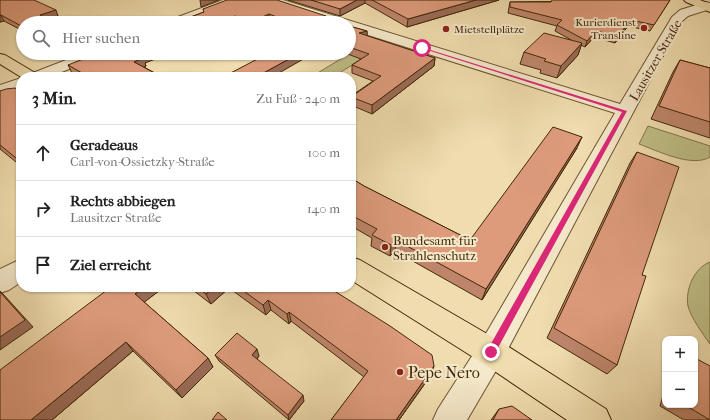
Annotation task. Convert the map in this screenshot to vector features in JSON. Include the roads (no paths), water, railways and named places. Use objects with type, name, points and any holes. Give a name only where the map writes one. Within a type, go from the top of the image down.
[{"type":"main road","points":[[690,0],[708,7]]},
{"type":"main road","points":[[0,58],[24,72]]},
{"type":"main road","points":[[356,270],[491,352],[595,420]]},
{"type":"street","points":[[192,16],[233,0]]},
{"type":"street","points":[[271,0],[322,16]]},
{"type":"street","name":"Lausitzer Straße","points":[[449,420],[491,352],[679,16],[708,7]]},
{"type":"street","points":[[356,27],[625,111]]},
{"type":"street","points":[[48,72],[79,60]]},
{"type":"street","points":[[0,91],[16,85]]},
{"type":"street","points":[[0,282],[16,272]]},
{"type":"place","name":"Kurierdienst Transline","points":[[644,28]]},
{"type":"place","name":"Mietstellplätze","points":[[446,29]]},
{"type":"place","name":"Bundesamt für Strahlenschutz","points":[[385,247]]},
{"type":"place","name":"Pepe Nero","points":[[400,372]]}]
